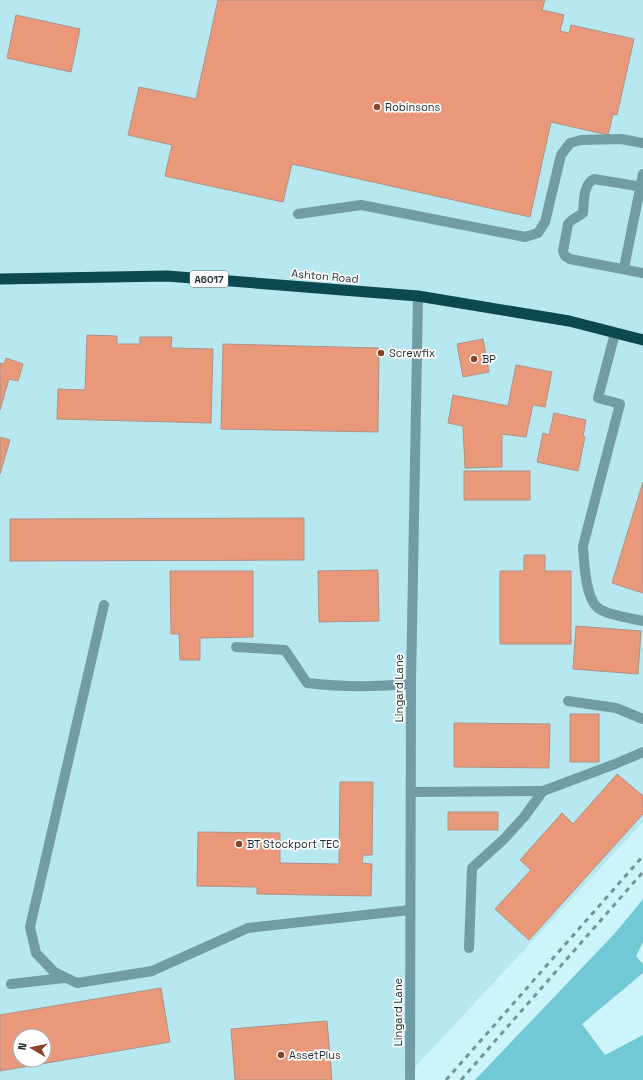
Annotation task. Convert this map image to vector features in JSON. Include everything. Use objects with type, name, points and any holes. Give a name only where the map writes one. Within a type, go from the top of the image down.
[{"type":"highway","name":"Ashton Road","points":[[0,279],[167,276],[418,296],[569,321],[643,340]]},
{"type":"street","points":[[298,214],[361,205],[525,237],[538,233],[545,222],[560,155],[570,143],[586,139],[621,139],[643,143]]},
{"type":"street","points":[[624,268],[642,187],[643,174]]},
{"type":"street","points":[[642,187],[594,179],[589,181],[583,213],[568,224],[563,251],[565,256],[570,258],[643,273]]},
{"type":"street","name":"Lingard Lane","points":[[410,1080],[411,684],[418,296]]},
{"type":"street","points":[[615,333],[598,398],[620,404],[583,546],[584,561],[586,579],[593,602],[599,610],[643,621]]},
{"type":"street","points":[[104,605],[30,927],[36,953],[54,972],[76,983],[152,971],[248,928],[410,910]]},
{"type":"street","points":[[236,647],[285,650],[307,683],[330,686],[393,686],[411,684]]},
{"type":"street","points":[[568,701],[616,708],[643,719]]},
{"type":"street","points":[[411,792],[543,790],[615,764],[643,752]]},
{"type":"street","points":[[469,948],[472,868],[504,839],[524,817],[543,790]]},
{"type":"street","points":[[11,984],[65,977]]},
{"type":"shaded area","points":[[0,0],[643,0],[643,822],[403,1080],[0,1080]]},
{"type":"shaded area","points":[[643,899],[643,942],[636,956],[643,964],[643,973],[582,1024],[605,1055],[643,1035],[643,1080],[475,1080],[616,932]]},
{"type":"building","name":"Robinsons","points":[[218,0],[545,0],[542,10],[564,15],[560,31],[569,33],[571,25],[634,39],[617,115],[613,114],[608,135],[551,122],[530,217],[292,164],[283,202],[165,176],[172,145],[128,135],[139,87],[196,99]]},
{"type":"building","points":[[16,15],[80,29],[71,72],[7,58]]},
{"type":"building","points":[[87,335],[117,336],[117,344],[140,344],[140,337],[172,337],[171,348],[213,349],[211,423],[57,419],[58,389],[85,390]]},
{"type":"building","points":[[483,339],[489,372],[463,377],[457,344]]},
{"type":"building","points":[[223,344],[379,348],[378,432],[221,429]]},
{"type":"building","points":[[6,358],[23,364],[18,381],[9,379],[0,410],[0,363],[4,364]]},
{"type":"building","points":[[516,365],[552,372],[545,407],[533,405],[526,437],[502,434],[502,467],[465,468],[463,426],[448,423],[453,395],[508,406]]},
{"type":"building","points":[[554,413],[586,420],[583,436],[585,437],[578,471],[537,462],[543,433],[549,435]]},
{"type":"building","points":[[0,437],[10,440],[0,474]]},
{"type":"building","points":[[464,471],[530,471],[530,500],[464,500]]},
{"type":"building","points":[[643,482],[643,593],[612,583]]},
{"type":"building","points":[[304,518],[304,560],[10,561],[10,519]]},
{"type":"building","points":[[524,555],[545,555],[545,571],[571,571],[571,644],[500,644],[500,571],[524,571]]},
{"type":"building","points":[[378,570],[379,621],[319,622],[318,571]]},
{"type":"building","points":[[170,571],[253,571],[253,637],[200,638],[200,660],[180,660],[179,634],[171,634]]},
{"type":"building","points":[[576,626],[641,631],[638,674],[573,669]]},
{"type":"building","points":[[570,714],[599,714],[599,762],[570,762]]},
{"type":"building","points":[[454,723],[550,724],[549,768],[454,767]]},
{"type":"building","points":[[617,774],[643,796],[643,814],[529,940],[495,909],[531,870],[520,860],[562,813],[573,824]]},
{"type":"building","name":"BT Stockport TEC","points":[[340,782],[373,782],[372,855],[363,855],[362,863],[372,864],[371,896],[257,894],[257,887],[197,886],[198,832],[280,833],[280,863],[339,864]]},
{"type":"building","points":[[448,812],[498,812],[498,830],[448,830]]},
{"type":"building","points":[[161,988],[170,1042],[52,1062],[52,1028],[12,1028],[12,1068],[18,1068],[0,1071],[0,1015]]},
{"type":"building","name":"AssetPlus","points":[[327,1021],[332,1080],[235,1080],[231,1029]]},
{"type":"railway","points":[[446,1080],[643,856]]},
{"type":"railway","points":[[461,1080],[643,872]]},
{"type":"place","name":"Robinsons","points":[[377,107]]},
{"type":"place","name":"Screwfix","points":[[381,353]]},
{"type":"place","name":"BP","points":[[474,359]]},
{"type":"place","name":"BT Stockport TEC","points":[[239,844]]},
{"type":"place","name":"AssetPlus","points":[[281,1055]]}]
